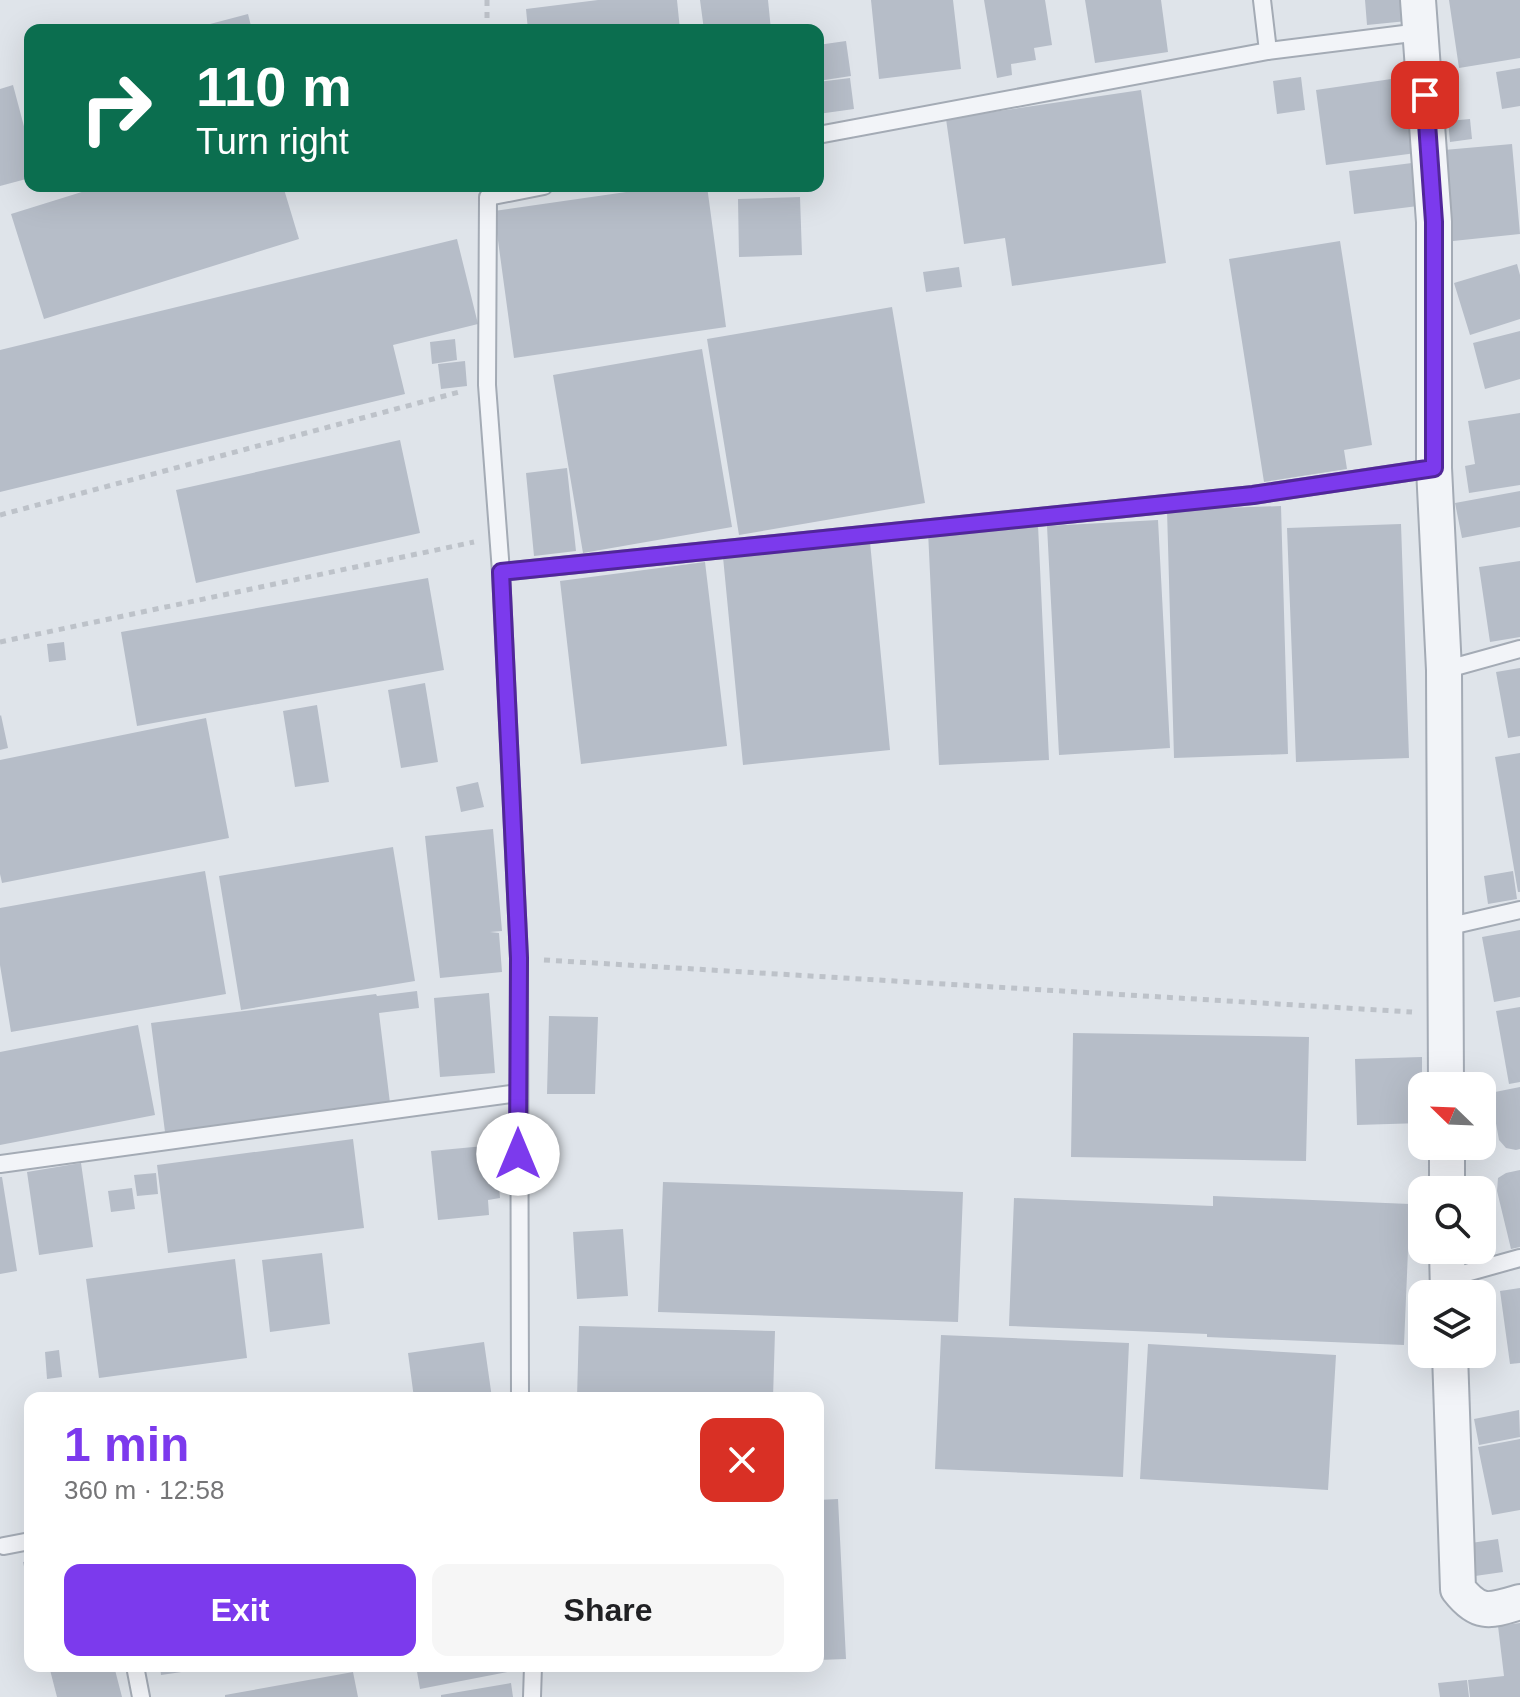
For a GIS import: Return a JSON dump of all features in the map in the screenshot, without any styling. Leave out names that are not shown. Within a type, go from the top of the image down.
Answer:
[{"type":"street","points":[[1419,16],[1434,222],[1434,468],[1444,670],[1446,1072]]},
{"type":"street","points":[[1450,1368],[1458,1589],[1469,1603],[1492,1610],[1520,1602]]},
{"type":"lane","points":[[1262,0],[1268,51]]},
{"type":"lane","points":[[824,134],[1268,51],[1419,16]]},
{"type":"lane","points":[[513,192],[488,197],[487,385],[501,572],[519,958],[520,1392]]},
{"type":"lane","points":[[501,572],[1253,495],[1434,468]]},
{"type":"lane","points":[[1444,670],[1520,649]]},
{"type":"lane","points":[[1446,927],[1520,910]]},
{"type":"lane","points":[[0,1164],[518,1093]]},
{"type":"lane","points":[[1448,1274],[1520,1258]]},
{"type":"lane","points":[[4,1546],[24,1542]]},
{"type":"lane","points":[[136,1672],[141,1697]]},
{"type":"lane","points":[[532,1697],[533,1672]]},
{"type":"path","points":[[487,0],[487,24]]},
{"type":"path","points":[[0,515],[487,385]]},
{"type":"path","points":[[0,642],[499,537]]},
{"type":"path","points":[[519,958],[1446,1014]]},
{"type":"building","points":[[598,0],[677,0],[679,24],[527,24],[526,9]]},
{"type":"building","points":[[700,0],[768,0],[770,24],[703,24]]},
{"type":"building","points":[[871,0],[953,0],[961,69],[879,79]]},
{"type":"building","points":[[984,0],[1045,0],[1052,45],[1034,48],[1036,60],[1011,64],[1012,75],[997,78]]},
{"type":"building","points":[[1085,0],[1161,0],[1168,52],[1095,63]]},
{"type":"building","points":[[1365,0],[1415,0],[1417,20],[1367,25]]},
{"type":"building","points":[[1449,0],[1520,0],[1520,58],[1459,68]]},
{"type":"building","points":[[248,14],[250,24],[210,24]]},
{"type":"building","points":[[846,41],[851,76],[824,80],[824,44]]},
{"type":"building","points":[[1520,68],[1520,106],[1502,109],[1496,72]]},
{"type":"building","points":[[1301,77],[1305,110],[1277,114],[1273,81]]},
{"type":"building","points":[[1405,77],[1416,153],[1326,165],[1316,90]]},
{"type":"building","points":[[850,78],[854,109],[824,113],[824,81]]},
{"type":"building","points":[[13,85],[24,126],[24,180],[0,186],[0,89]]},
{"type":"building","points":[[1141,90],[1166,263],[1012,286],[1005,238],[964,244],[946,119]]},
{"type":"building","points":[[1470,119],[1472,139],[1450,142],[1448,121]]},
{"type":"building","points":[[1512,144],[1520,234],[1453,241],[1444,150]]},
{"type":"building","points":[[1412,163],[1418,206],[1354,214],[1349,171]]},
{"type":"building","points":[[82,192],[285,192],[299,239],[44,319],[11,214]]},
{"type":"building","points":[[626,192],[708,192],[726,327],[514,358],[494,211]]},
{"type":"building","points":[[800,197],[802,255],[739,257],[738,199]]},
{"type":"building","points":[[457,239],[478,324],[393,345],[405,394],[0,492],[0,350]]},
{"type":"building","points":[[1340,241],[1372,445],[1344,450],[1347,469],[1264,482],[1229,259]]},
{"type":"building","points":[[1517,264],[1520,319],[1470,335],[1454,283]]},
{"type":"building","points":[[959,267],[962,287],[926,292],[923,272]]},
{"type":"building","points":[[892,307],[925,503],[739,535],[707,339]]},
{"type":"building","points":[[1520,331],[1520,379],[1485,389],[1473,343]]},
{"type":"building","points":[[455,339],[457,360],[432,364],[430,342]]},
{"type":"building","points":[[702,349],[732,527],[583,553],[553,375]]},
{"type":"building","points":[[465,361],[467,386],[441,389],[438,364]]},
{"type":"building","points":[[1520,413],[1520,485],[1469,493],[1465,466],[1475,464],[1468,421]]},
{"type":"building","points":[[400,440],[420,533],[196,583],[176,490]]},
{"type":"building","points":[[567,468],[576,551],[534,556],[526,473]]},
{"type":"building","points":[[1520,491],[1520,527],[1462,538],[1455,503]]},
{"type":"building","points":[[1281,506],[1288,754],[1174,758],[1167,510]]},
{"type":"building","points":[[1158,520],[1170,748],[1059,755],[1047,526]]},
{"type":"building","points":[[1401,524],[1409,758],[1296,762],[1287,528]]},
{"type":"building","points":[[1038,525],[1049,760],[939,765],[928,531]]},
{"type":"building","points":[[870,542],[890,750],[743,765],[723,557]]},
{"type":"building","points":[[1520,561],[1520,637],[1490,642],[1479,567]]},
{"type":"building","points":[[705,562],[727,746],[581,764],[560,581]]},
{"type":"building","points":[[428,578],[444,670],[137,726],[121,632]]},
{"type":"building","points":[[64,642],[66,660],[49,662],[47,644]]},
{"type":"building","points":[[1520,668],[1520,736],[1508,738],[1496,672]]},
{"type":"building","points":[[425,683],[438,762],[401,768],[388,690]]},
{"type":"building","points":[[317,705],[329,782],[295,787],[283,711]]},
{"type":"building","points":[[0,716],[8,748],[0,750]]},
{"type":"building","points":[[206,718],[229,838],[2,883],[0,760]]},
{"type":"building","points":[[1520,753],[1520,892],[1518,892],[1495,757]]},
{"type":"building","points":[[478,782],[484,807],[461,812],[456,787]]},
{"type":"building","points":[[493,829],[502,931],[490,932],[499,933],[502,972],[440,978],[425,836]]},
{"type":"building","points":[[393,847],[415,981],[241,1010],[219,876]]},
{"type":"building","points":[[205,871],[226,994],[11,1032],[0,965],[0,908]]},
{"type":"building","points":[[1513,871],[1517,899],[1488,904],[1484,876]]},
{"type":"building","points":[[1520,930],[1520,997],[1494,1002],[1482,937]]},
{"type":"building","points":[[417,991],[419,1008],[379,1013],[390,1103],[165,1132],[151,1023]]},
{"type":"building","points":[[489,993],[495,1073],[440,1077],[434,998]]},
{"type":"building","points":[[1520,1007],[1520,1082],[1509,1084],[1496,1011]]},
{"type":"building","points":[[549,1016],[598,1017],[595,1094],[547,1094]]},
{"type":"building","points":[[138,1025],[155,1115],[0,1145],[0,1052]]},
{"type":"building","points":[[1073,1033],[1309,1037],[1306,1161],[1071,1157]]},
{"type":"building","points":[[1422,1057],[1422,1072],[1408,1072],[1408,1123],[1357,1125],[1355,1059]]},
{"type":"building","points":[[1520,1087],[1520,1149],[1506,1148],[1499,1140],[1496,1092]]},
{"type":"building","points":[[353,1139],[364,1228],[168,1253],[157,1165]]},
{"type":"building","points":[[495,1145],[500,1198],[488,1200],[489,1215],[438,1220],[431,1151]]},
{"type":"building","points":[[81,1163],[93,1247],[39,1255],[27,1172]]},
{"type":"building","points":[[1520,1170],[1520,1247],[1511,1249],[1497,1191],[1498,1178]]},
{"type":"building","points":[[156,1173],[158,1194],[137,1196],[134,1175]]},
{"type":"building","points":[[0,1177],[17,1271],[0,1274]]},
{"type":"building","points":[[663,1182],[963,1192],[958,1322],[658,1312]]},
{"type":"building","points":[[132,1188],[135,1209],[111,1212],[108,1191]]},
{"type":"building","points":[[1213,1196],[1408,1204],[1404,1345],[1009,1326],[1014,1198],[1213,1206]]},
{"type":"building","points":[[623,1229],[628,1296],[577,1299],[573,1232]]},
{"type":"building","points":[[322,1253],[330,1324],[270,1332],[262,1260]]},
{"type":"building","points":[[235,1259],[247,1358],[99,1378],[86,1279]]},
{"type":"building","points":[[1520,1288],[1520,1363],[1510,1364],[1500,1291]]},
{"type":"building","points":[[579,1326],[775,1331],[773,1392],[577,1392]]},
{"type":"building","points":[[941,1335],[1129,1343],[1123,1477],[935,1469]]},
{"type":"building","points":[[484,1342],[491,1392],[413,1392],[408,1353]]},
{"type":"building","points":[[1148,1344],[1336,1355],[1328,1490],[1140,1479]]},
{"type":"building","points":[[59,1350],[62,1377],[47,1379],[45,1352]]},
{"type":"building","points":[[1519,1410],[1520,1437],[1479,1445],[1474,1419]]},
{"type":"building","points":[[1520,1439],[1520,1510],[1492,1515],[1478,1447]]},
{"type":"building","points":[[838,1499],[846,1659],[824,1660],[824,1500]]},
{"type":"building","points":[[1498,1539],[1503,1572],[1475,1576],[1471,1543]]},
{"type":"building","points":[[1520,1623],[1520,1697],[1470,1697],[1468,1680],[1504,1676],[1498,1626]]},
{"type":"building","points":[[51,1672],[116,1672],[122,1697],[57,1697]]},
{"type":"building","points":[[353,1672],[358,1697],[225,1697],[225,1695]]},
{"type":"building","points":[[417,1672],[508,1672],[420,1689]]},
{"type":"building","points":[[1467,1680],[1469,1697],[1440,1697],[1438,1683]]},
{"type":"building","points":[[511,1683],[513,1697],[441,1697],[441,1695]]},
{"type":"route","points":[[518,1154],[519,958],[501,572],[1253,495],[1434,468],[1434,222],[1425,95]]}]
